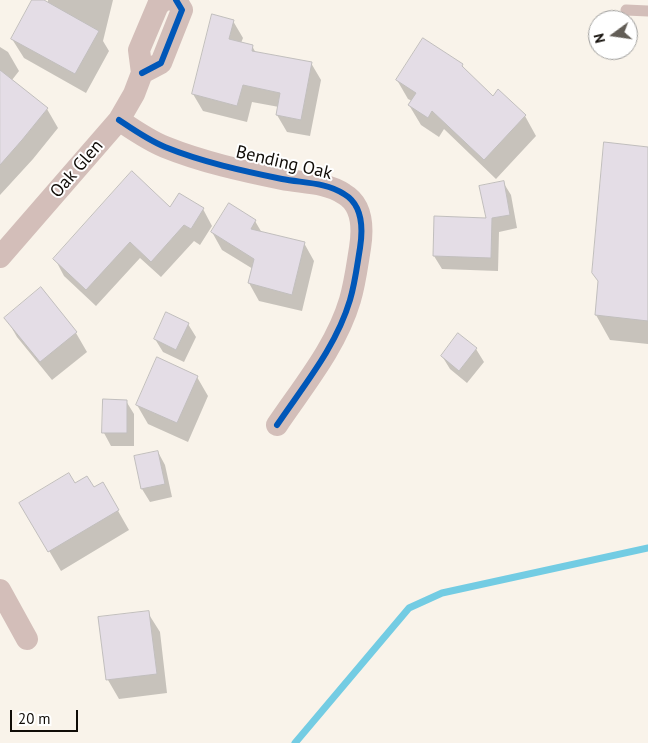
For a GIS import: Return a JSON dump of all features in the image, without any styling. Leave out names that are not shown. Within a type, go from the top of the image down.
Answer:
[{"type":"street","name":"Oak Glen","points":[[0,258],[119,120],[134,94],[142,74],[139,50],[158,5],[164,0]]},
{"type":"street","points":[[142,74],[161,63],[182,10],[176,0]]},
{"type":"street","name":"Bending Oak","points":[[119,120],[149,139],[183,154],[283,179],[331,187],[354,201],[360,215],[361,240],[356,275],[349,302],[327,352],[277,424]]},
{"type":"street","points":[[0,590],[27,639]]},
{"type":"building","points":[[32,0],[44,0],[99,31],[75,74],[11,39]]},
{"type":"building","points":[[212,14],[234,20],[229,39],[253,45],[252,51],[312,62],[301,120],[276,115],[280,93],[243,85],[237,106],[192,94]]},
{"type":"building","points":[[423,38],[463,64],[462,66],[493,96],[498,89],[526,115],[484,160],[432,111],[428,118],[408,105],[416,93],[396,80]]},
{"type":"building","points":[[0,70],[48,108],[0,165]]},
{"type":"building","points":[[604,142],[648,147],[648,321],[595,315],[598,281],[592,273]]},
{"type":"building","points":[[132,171],[170,207],[179,193],[204,208],[191,229],[184,225],[151,262],[130,242],[86,290],[53,259]]},
{"type":"building","points":[[504,181],[510,215],[492,218],[491,258],[433,256],[434,216],[486,218],[479,186]]},
{"type":"building","points":[[229,203],[256,220],[251,229],[305,242],[292,295],[248,283],[254,259],[211,232]]},
{"type":"building","points":[[41,287],[77,332],[40,362],[4,318]]},
{"type":"building","points":[[166,312],[189,323],[176,350],[154,339]]},
{"type":"building","points":[[458,333],[477,348],[459,371],[441,356]]},
{"type":"building","points":[[157,357],[198,376],[177,423],[136,405]]},
{"type":"building","points":[[103,399],[127,400],[127,433],[102,433]]},
{"type":"building","points":[[158,451],[165,484],[141,489],[134,456]]},
{"type":"building","points":[[69,473],[75,483],[87,476],[94,487],[103,482],[119,510],[48,552],[19,503]]},
{"type":"building","points":[[149,611],[157,674],[106,680],[98,617]]},
{"type":"waterway","points":[[295,743],[409,608],[442,593],[648,548]]},
{"type":"cycle path","points":[[142,73],[161,63],[182,10],[176,0]]},
{"type":"cycle path","points":[[119,120],[141,135],[179,152],[208,162],[238,169],[330,187],[344,194],[355,204],[360,218],[361,241],[350,300],[328,350],[277,425]]}]
